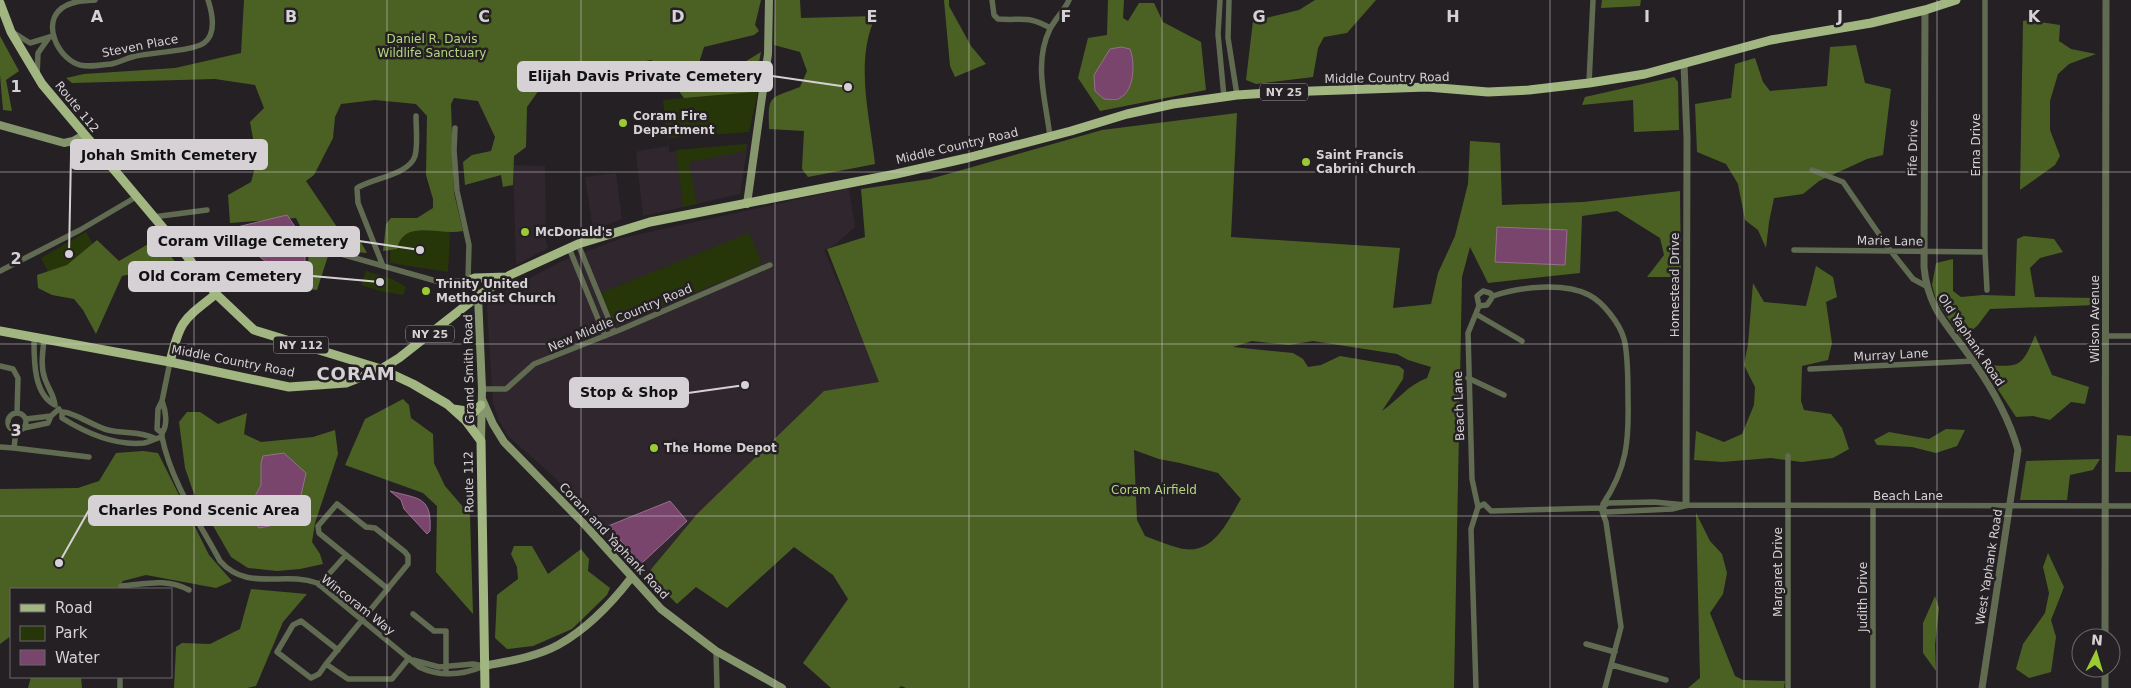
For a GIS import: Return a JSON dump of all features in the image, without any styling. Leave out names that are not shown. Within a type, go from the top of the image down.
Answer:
[{"type":"main road","points":[[747,204],[768,54],[768,0]]},
{"type":"main road","name":"Middle Country Road","points":[[0,331],[170,362],[289,387],[346,382],[381,369],[399,358],[478,296],[508,277],[578,244],[650,222],[896,174],[1050,137],[1127,114],[1172,104],[1237,95],[1427,88],[1488,92],[1530,90],[1589,83],[1638,76],[1771,40],[1871,23],[1925,10],[1952,1]]},
{"type":"main road","name":"Route 112","points":[[0,2],[11,32],[37,76],[216,294],[254,330],[381,369],[413,384],[453,409],[466,421],[481,441],[485,688]]},
{"type":"main road","points":[[0,125],[64,142],[73,141],[84,135]]},
{"type":"main road","points":[[468,281],[475,278],[508,277]]},
{"type":"main road","points":[[170,362],[182,323],[189,315],[216,294]]},
{"type":"main road","name":"Grand Smith Road","points":[[478,296],[482,389],[481,441]]},
{"type":"main road","points":[[453,409],[474,412],[482,402]]},
{"type":"main road","name":"Coram and Yaphank Road","points":[[482,402],[504,442],[569,508],[661,609],[716,651],[778,687]]},
{"type":"main road","points":[[484,666],[523,658],[557,645],[588,624],[631,578]]},
{"type":"street","points":[[37,76],[38,52],[50,38],[52,22],[60,9],[77,2],[95,0]]},
{"type":"street","name":"Steven Place","points":[[50,38],[71,61],[84,66],[113,64],[141,55],[194,47],[204,42],[210,33],[212,24],[208,0]]},
{"type":"street","points":[[992,0],[994,15],[998,19],[1024,18],[1040,22],[1050,28]]},
{"type":"street","points":[[1050,137],[1041,76],[1041,62],[1043,48],[1050,28],[1069,0]]},
{"type":"street","points":[[1220,0],[1218,34],[1224,96]]},
{"type":"street","points":[[1229,0],[1228,38],[1237,95]]},
{"type":"street","points":[[1589,83],[1593,0]]},
{"type":"street","name":"Erna Drive","points":[[1985,0],[1985,252],[1987,290]]},
{"type":"street","name":"Wilson Avenue","points":[[2105,628],[2106,0]]},
{"type":"street","name":"Fife Drive","points":[[1925,10],[1924,251],[1926,286]]},
{"type":"street","points":[[11,32],[30,43],[50,38]]},
{"type":"street","name":"Homestead Drive","points":[[1684,64],[1687,138],[1686,505]]},
{"type":"street","points":[[383,266],[358,203],[357,188],[366,182],[404,170],[415,157],[416,116]]},
{"type":"street","points":[[455,128],[454,150],[457,191],[469,245],[468,281]]},
{"type":"street","name":"Old Yaphank Road","points":[[1812,170],[1844,182],[1890,250],[1913,279],[1926,286],[1942,321],[1988,383],[2012,429],[2018,450]]},
{"type":"street","points":[[0,271],[80,230],[136,197]]},
{"type":"street","points":[[153,217],[207,210]]},
{"type":"street","points":[[578,244],[614,332]]},
{"type":"street","points":[[569,248],[605,336]]},
{"type":"street","name":"Marie Lane","points":[[1794,250],[1985,252]]},
{"type":"street","points":[[334,252],[436,281],[468,281],[474,285],[478,296]]},
{"type":"street","name":"New Middle Country Road","points":[[482,389],[506,389],[534,364],[605,336],[770,265]]},
{"type":"street","name":"Beach Lane","points":[[1479,306],[1487,305],[1493,296],[1512,289],[1561,288],[1590,295],[1612,315],[1624,339],[1629,432],[1626,456],[1619,477],[1615,487],[1601,508]]},
{"type":"street","name":"Beach Lane","points":[[1476,688],[1471,529],[1478,507],[1472,479],[1468,333],[1479,306],[1477,296],[1480,292],[1487,291],[1493,296]]},
{"type":"street","points":[[1476,314],[1522,341]]},
{"type":"street","points":[[2106,336],[2131,336]]},
{"type":"street","points":[[34,337],[37,377],[47,401],[58,409],[88,424],[108,430],[145,434],[154,438]]},
{"type":"street","points":[[44,339],[42,359],[44,378],[62,418],[79,429],[120,442],[145,443],[162,435]]},
{"type":"street","name":"Wincoram Way","points":[[170,362],[162,401],[158,408],[157,427],[162,435],[167,458],[181,489],[220,561],[226,568],[238,576],[248,579],[302,580],[319,585],[429,672],[446,674],[473,671],[484,666]]},
{"type":"street","name":"Murray Lane","points":[[1810,369],[1974,362]]},
{"type":"street","points":[[0,366],[13,369],[18,378],[17,414]]},
{"type":"street","points":[[1468,378],[1504,395]]},
{"type":"street","points":[[17,414],[8,418],[10,428],[16,431],[48,423],[51,416],[58,409]]},
{"type":"street","points":[[17,414],[26,419],[51,416]]},
{"type":"street","points":[[24,428],[26,419]]},
{"type":"street","points":[[14,448],[16,431]]},
{"type":"street","points":[[0,447],[89,457]]},
{"type":"street","name":"West Yaphank Road","points":[[1982,688],[2018,450]]},
{"type":"street","name":"Margaret Drive","points":[[1788,456],[1788,688]]},
{"type":"street","name":"Beach Lane","points":[[1478,507],[1484,504],[1491,511],[1601,508],[1608,503],[2010,507],[2131,506]]},
{"type":"street","points":[[338,650],[301,621],[293,625],[277,652],[310,678],[319,674],[326,664],[338,650],[362,620],[388,589],[408,564],[408,556],[375,528],[366,527],[337,504],[318,526],[319,533],[388,589]]},
{"type":"street","name":"Judith Drive","points":[[1873,506],[1873,688]]},
{"type":"street","points":[[1601,508],[1606,522],[1622,627],[1606,688]]},
{"type":"street","points":[[319,585],[346,555]]},
{"type":"street","points":[[121,588],[166,582],[177,583],[189,590]]},
{"type":"street","points":[[412,614],[434,631],[446,632],[446,674]]},
{"type":"street","points":[[1586,644],[1615,652]]},
{"type":"street","points":[[716,651],[717,688]]},
{"type":"street","points":[[326,664],[348,680],[392,678],[411,659]]},
{"type":"street","name":"Wincoram Way","points":[[411,659],[439,667],[473,664],[484,666]]},
{"type":"street","points":[[1612,666],[1666,680]]},
{"type":"shaded area","points":[[748,144],[740,194],[643,216],[636,154],[638,151],[669,146],[669,152]]},
{"type":"shaded area","points":[[513,165],[545,166],[546,241],[548,248],[516,265]]},
{"type":"shaded area","points":[[616,173],[622,219],[593,230],[585,177]]},
{"type":"shaded area","points":[[849,188],[855,227],[836,244],[824,250],[882,384],[697,514],[642,579],[554,477],[507,435],[499,421],[493,403],[488,303],[494,297],[564,260],[622,238]]},
{"type":"green space","name":"Daniel R. Davis Wildlife Sanctuary","points":[[244,0],[761,0],[755,25],[759,31],[754,35],[704,47],[699,63],[709,69],[738,66],[761,52],[753,92],[684,98],[660,66],[651,60],[582,74],[539,90],[527,107],[526,147],[514,156],[513,185],[503,187],[501,175],[465,185],[463,162],[472,155],[491,151],[495,137],[478,101],[454,98],[451,104],[454,193],[463,231],[415,231],[407,234],[401,240],[397,249],[383,251],[386,224],[391,218],[417,218],[433,208],[433,199],[426,175],[427,116],[416,104],[375,100],[341,104],[335,117],[333,138],[314,175],[306,181],[341,233],[359,239],[367,253],[329,253],[317,290],[307,289],[309,244],[296,218],[230,223],[228,195],[251,182],[257,160],[250,122],[264,108],[255,85],[215,79],[72,83],[66,78],[84,74],[175,68],[241,53]]},
{"type":"green space","points":[[775,0],[800,0],[801,18],[876,16],[869,33],[865,70],[867,108],[875,164],[808,177],[802,169],[804,131],[769,129],[769,109],[772,99],[800,87],[807,71],[800,52],[774,45]]},
{"type":"green space","points":[[944,0],[949,0],[949,6],[971,46],[986,64],[955,77],[950,66]]},
{"type":"green space","points":[[1108,0],[1124,0],[1123,18],[1128,21],[1139,3],[1154,3],[1163,22],[1201,42],[1206,90],[1100,111],[1078,78],[1088,38],[1107,35]]},
{"type":"green space","points":[[1315,0],[1376,0],[1347,33],[1324,37],[1318,48],[1313,77],[1256,84],[1246,80],[1253,21],[1299,10]]},
{"type":"green space","points":[[1602,0],[1641,0],[1640,6],[1601,8]]},
{"type":"green space","points":[[2028,20],[2060,25],[2059,41],[2071,49],[2096,54],[2069,64],[2058,74],[2050,101],[2050,130],[2060,156],[2055,165],[2020,190],[2023,21]]},
{"type":"green space","points":[[0,36],[19,71],[6,80],[12,111],[3,110],[0,75]]},
{"type":"green space","points":[[1856,45],[1865,83],[1891,89],[1883,155],[1867,159],[1819,181],[1803,194],[1774,198],[1766,248],[1758,230],[1745,220],[1738,184],[1726,164],[1697,152],[1695,104],[1731,98],[1735,64],[1755,58],[1763,82],[1770,91],[1827,86],[1830,47]]},
{"type":"green space","points":[[1674,77],[1678,82],[1679,130],[1634,132],[1633,100],[1582,105],[1585,97]]},
{"type":"green space","points":[[758,91],[749,132],[667,138],[663,100]]},
{"type":"green space","name":"Coram Airfield","points":[[1237,113],[1231,237],[1400,248],[1393,308],[1431,304],[1438,273],[1455,236],[1468,184],[1470,141],[1500,143],[1502,205],[1583,202],[1680,191],[1681,277],[1647,277],[1664,255],[1660,238],[1617,211],[1582,216],[1580,273],[1488,283],[1470,247],[1462,277],[1454,688],[906,688],[901,686],[899,688],[831,688],[803,663],[848,599],[833,575],[794,547],[727,608],[696,587],[677,604],[647,574],[697,514],[824,391],[879,382],[827,249],[865,237],[861,189],[930,179],[1102,130]],"holes":[[[1252,341],[1289,345],[1313,341],[1397,354],[1408,360],[1431,367],[1427,378],[1409,388],[1382,411],[1403,379],[1404,370],[1399,366],[1340,356],[1321,365],[1308,367],[1303,359],[1293,353],[1233,347]],[[1134,450],[1159,459],[1218,473],[1241,499],[1218,536],[1210,543],[1191,549],[1175,547],[1145,536],[1137,520]]]},
{"type":"green space","points":[[746,144],[746,151],[689,162],[697,204],[683,207],[676,150]]},
{"type":"green space","points":[[391,227],[448,228],[450,236],[448,272],[390,263]]},
{"type":"green space","points":[[86,232],[96,250],[50,276],[41,258]]},
{"type":"green space","points":[[749,233],[761,260],[757,267],[614,325],[601,293]]},
{"type":"green space","points":[[2024,236],[2054,239],[2063,252],[2040,258],[2030,268],[2035,297],[2098,298],[2096,305],[1990,309],[1978,325],[1962,339],[1936,300],[1932,285],[1936,263],[1953,259],[1953,291],[1961,297],[1983,295],[2015,296],[2017,239]]},
{"type":"green space","points":[[157,239],[193,284],[169,283],[140,272],[122,276],[96,334],[83,310],[74,299],[52,295],[38,288],[37,275],[67,265],[97,240],[119,261]]},
{"type":"green space","points":[[1816,266],[1833,277],[1837,297],[1826,302],[1832,343],[1828,360],[1802,366],[1801,401],[1804,410],[1831,414],[1842,428],[1849,449],[1833,458],[1802,462],[1771,458],[1722,462],[1694,460],[1696,431],[1724,442],[1742,434],[1754,405],[1755,387],[1744,365],[1748,344],[1753,283],[1764,302],[1806,306]]},
{"type":"green space","points":[[366,271],[392,279],[406,287],[403,295],[361,285]]},
{"type":"green space","points":[[2035,335],[2052,375],[2089,387],[2085,404],[2071,402],[2050,420],[2033,416],[2016,417],[1982,365],[2004,366],[2017,364],[2026,355]]},
{"type":"green space","points":[[403,399],[409,405],[411,418],[433,434],[434,463],[445,486],[470,515],[473,614],[436,572],[437,506],[423,493],[345,465],[365,419]]},
{"type":"green space","points":[[187,412],[200,412],[218,424],[247,413],[244,434],[261,442],[313,437],[335,430],[338,454],[315,523],[312,542],[320,554],[323,564],[277,571],[248,568],[231,557],[193,491],[185,468],[179,422]],"holes":[[[261,485],[259,528],[248,509]]]},
{"type":"green space","points":[[1946,429],[1965,430],[1957,446],[1936,453],[1912,447],[1877,445],[1874,440],[1889,432],[1929,439]]},
{"type":"green space","points":[[2117,435],[2131,436],[2131,472],[2115,472]]},
{"type":"green space","points":[[143,451],[158,453],[209,555],[232,581],[216,588],[146,575],[123,581],[118,588],[10,588],[10,637],[0,644],[0,489],[78,488],[99,481],[116,453]]},
{"type":"green space","points":[[2100,459],[2093,470],[2070,475],[2067,500],[2020,500],[2026,461]]},
{"type":"green space","points":[[1696,513],[1710,541],[1722,554],[1727,573],[1723,594],[1710,613],[1735,676],[1743,680],[1785,681],[1784,688],[1688,688],[1700,678]]},
{"type":"green space","points":[[514,546],[532,546],[548,574],[581,549],[589,559],[588,571],[610,588],[607,595],[572,629],[533,646],[507,649],[495,638],[497,595],[518,579],[517,567],[511,554]]},
{"type":"green space","points":[[2048,553],[2064,587],[2051,620],[2056,637],[2051,672],[2029,678],[2016,669],[2023,644],[2045,613],[2049,593],[2043,567]]},
{"type":"green space","points":[[251,589],[307,594],[283,622],[256,686],[247,688],[174,688],[176,647],[182,643],[210,644],[240,629]]},
{"type":"green space","points":[[1935,596],[1939,608],[1935,645],[1936,671],[1923,653],[1923,623]]},
{"type":"green space","points":[[31,678],[81,678],[82,688],[28,688]]},
{"type":"water","points":[[1121,47],[1130,49],[1132,55],[1133,68],[1129,89],[1118,99],[1104,99],[1095,91],[1094,75],[1110,49]]},
{"type":"water","points":[[287,215],[305,241],[305,284],[277,271],[249,248],[237,227]]},
{"type":"water","points":[[1497,227],[1567,230],[1565,265],[1495,262]]},
{"type":"water","points":[[284,453],[306,473],[300,500],[284,523],[259,528],[248,509],[261,485],[261,463],[263,456]]},
{"type":"water","points":[[390,491],[416,498],[426,505],[430,520],[430,531],[427,534],[404,509],[401,500]]},
{"type":"water","points":[[670,501],[687,521],[641,564],[608,526]]},
{"type":"place","name":"Elijah Davis Private Cemetery","points":[[848,87]]},
{"type":"place","name":"Coram Fire Department","points":[[623,123]]},
{"type":"place","name":"Saint Francis Cabrini Church","points":[[1306,162]]},
{"type":"place","name":"McDonald's","points":[[525,232]]},
{"type":"place","name":"Coram Village Cemetery","points":[[420,250]]},
{"type":"place","name":"Johah Smith Cemetery","points":[[69,254]]},
{"type":"place","name":"Old Coram Cemetery","points":[[380,282]]},
{"type":"place","name":"Trinity United Methodist Church","points":[[426,291]]},
{"type":"place","name":"Stop & Shop","points":[[745,385]]},
{"type":"place","name":"The Home Depot","points":[[654,448]]},
{"type":"place","name":"Charles Pond Scenic Area","points":[[59,563]]},
{"type":"district","name":"CORAM","points":[[356,374]]}]
